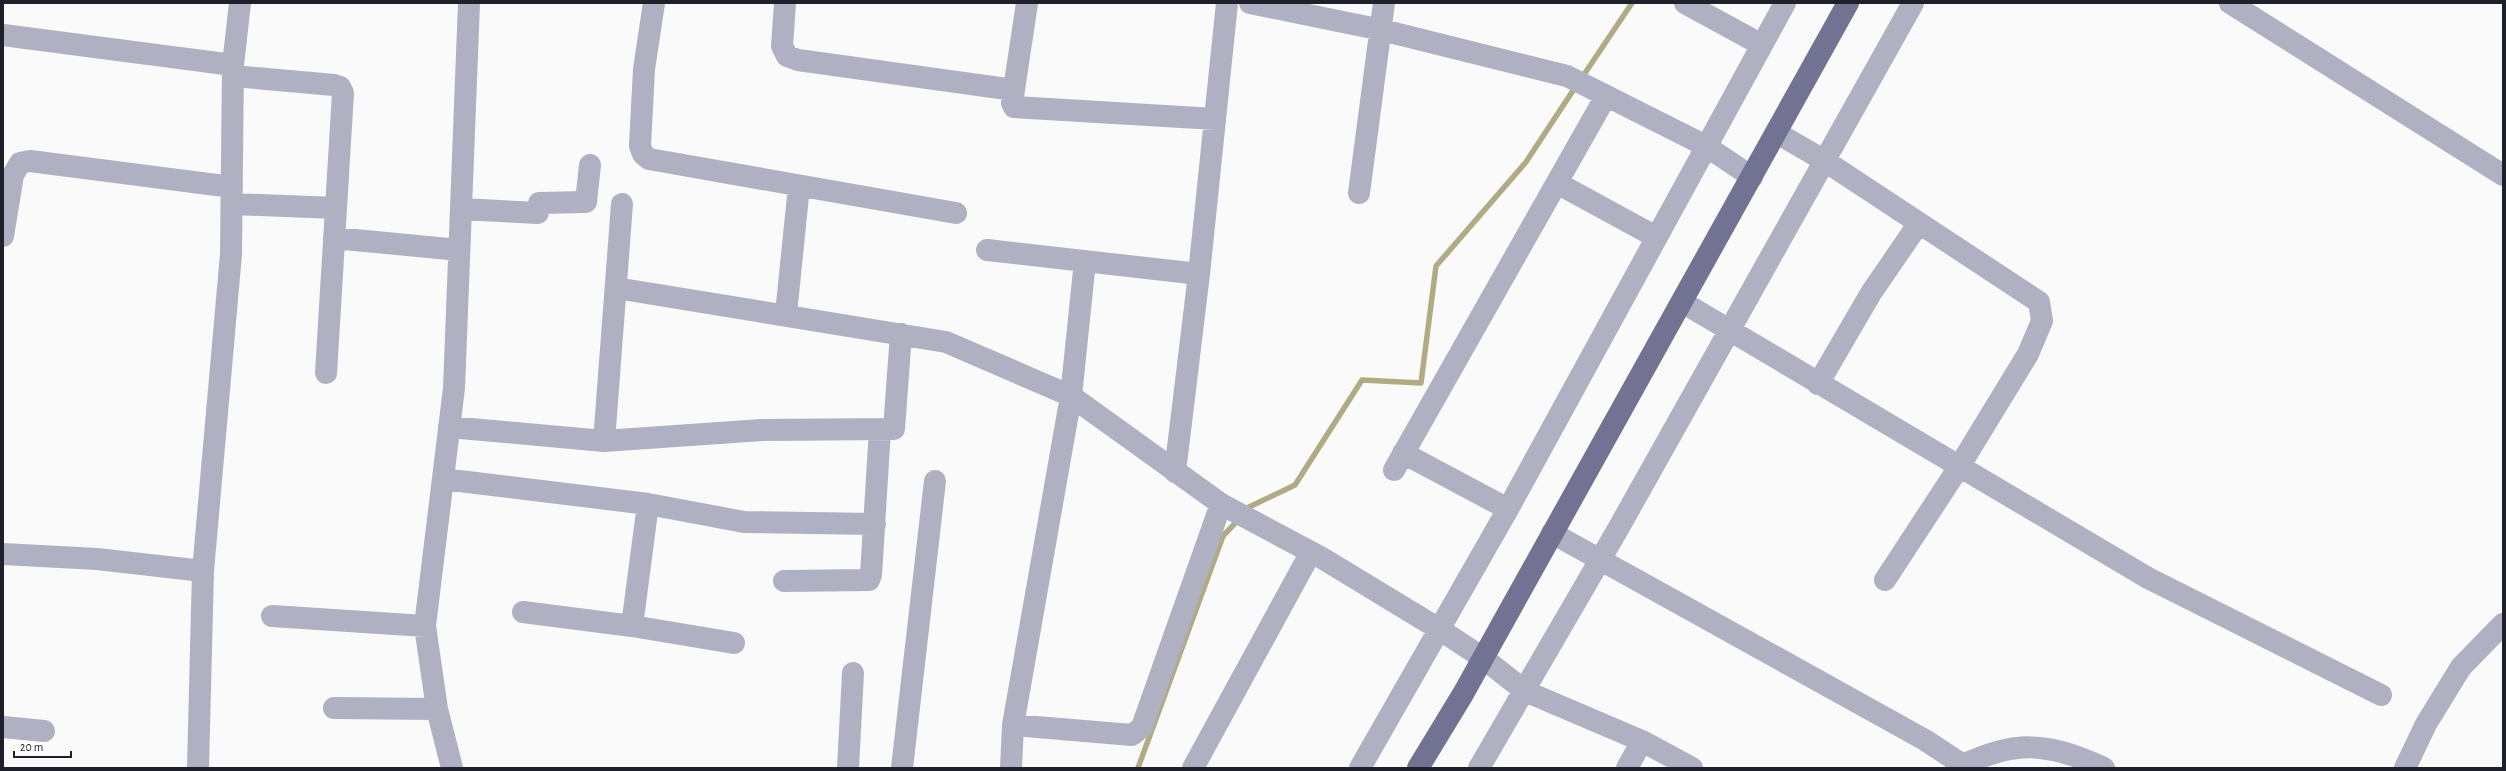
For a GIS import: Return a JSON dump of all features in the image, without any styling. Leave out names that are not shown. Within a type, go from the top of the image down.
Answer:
[{"type":"main road","points":[[1418,768],[1483,658],[1777,133],[1848,3]]},
{"type":"street","points":[[198,768],[203,571],[231,254],[233,71],[240,3]]},
{"type":"street","points":[[452,768],[437,709],[425,626],[454,388],[469,3]]},
{"type":"street","points":[[654,3],[644,69],[640,146],[643,154],[656,162],[956,213]]},
{"type":"street","points":[[785,3],[782,46],[787,56],[798,60],[1014,90]]},
{"type":"street","points":[[1026,3],[1012,103],[1018,108],[1215,119]]},
{"type":"street","points":[[1175,472],[1199,274],[1227,3]]},
{"type":"street","points":[[1250,3],[1382,30],[1576,80],[1706,146],[1752,177]]},
{"type":"street","points":[[1360,193],[1382,30],[1384,3]]},
{"type":"street","points":[[1685,3],[1762,45]]},
{"type":"street","points":[[1360,768],[1508,509],[1656,237],[1786,3]]},
{"type":"street","points":[[1478,768],[1600,560],[1913,3]]},
{"type":"street","points":[[2230,3],[2503,175]]},
{"type":"street","points":[[3,35],[340,87],[343,93],[326,373]]},
{"type":"street","points":[[1508,509],[1398,462],[1606,96]]},
{"type":"street","points":[[1777,133],[1825,161],[2039,302],[2042,321],[2028,354],[1959,467],[1885,580]]},
{"type":"street","points":[[3,236],[13,175],[12,162],[30,161],[232,195],[336,208]]},
{"type":"street","points":[[461,209],[538,213],[539,203],[586,202],[590,165]]},
{"type":"street","points":[[1557,183],[1656,237]]},
{"type":"street","points":[[786,314],[799,186]]},
{"type":"street","points":[[604,441],[622,204]]},
{"type":"street","points":[[1818,384],[1871,293],[1919,223]]},
{"type":"street","points":[[334,238],[459,250]]},
{"type":"street","points":[[987,250],[1199,274]]},
{"type":"street","points":[[1011,768],[1013,725],[1071,396],[1085,261]]},
{"type":"street","points":[[616,288],[786,314],[946,342],[1071,396],[1221,504],[1311,552],[1439,630],[1483,658],[1524,691],[1642,741],[1692,768]]},
{"type":"street","points":[[1682,302],[1818,384],[2148,578],[2382,695]]},
{"type":"street","points":[[449,427],[604,441],[762,430],[894,429],[901,334]]},
{"type":"street","points":[[784,581],[869,580],[875,524],[880,429]]},
{"type":"street","points":[[443,479],[648,504],[744,522],[875,524]]},
{"type":"street","points":[[902,768],[935,481]]},
{"type":"street","points":[[632,626],[648,504]]},
{"type":"street","points":[[1013,725],[1132,735],[1142,727],[1221,504]]},
{"type":"street","points":[[1552,533],[1924,740],[1960,766],[1994,752],[2019,748],[2049,748],[2071,753],[2104,768]]},
{"type":"street","points":[[1194,768],[1311,552]]},
{"type":"street","points":[[3,554],[97,559],[203,571]]},
{"type":"street","points":[[523,612],[632,626],[734,643]]},
{"type":"street","points":[[272,616],[425,626]]},
{"type":"street","points":[[2405,768],[2426,724],[2461,667],[2503,624]]},
{"type":"street","points":[[848,768],[853,673]]},
{"type":"street","points":[[334,708],[437,709]]},
{"type":"street","points":[[3,727],[44,731]]},
{"type":"street","points":[[1627,768],[1642,741]]},
{"type":"waterway","points":[[1581,79],[1632,3]]},
{"type":"waterway","points":[[1245,512],[1249,507],[1295,485],[1362,380],[1421,383],[1436,266],[1526,162],[1576,86]]},
{"type":"waterway","points":[[1138,768],[1223,536],[1240,518]]}]
